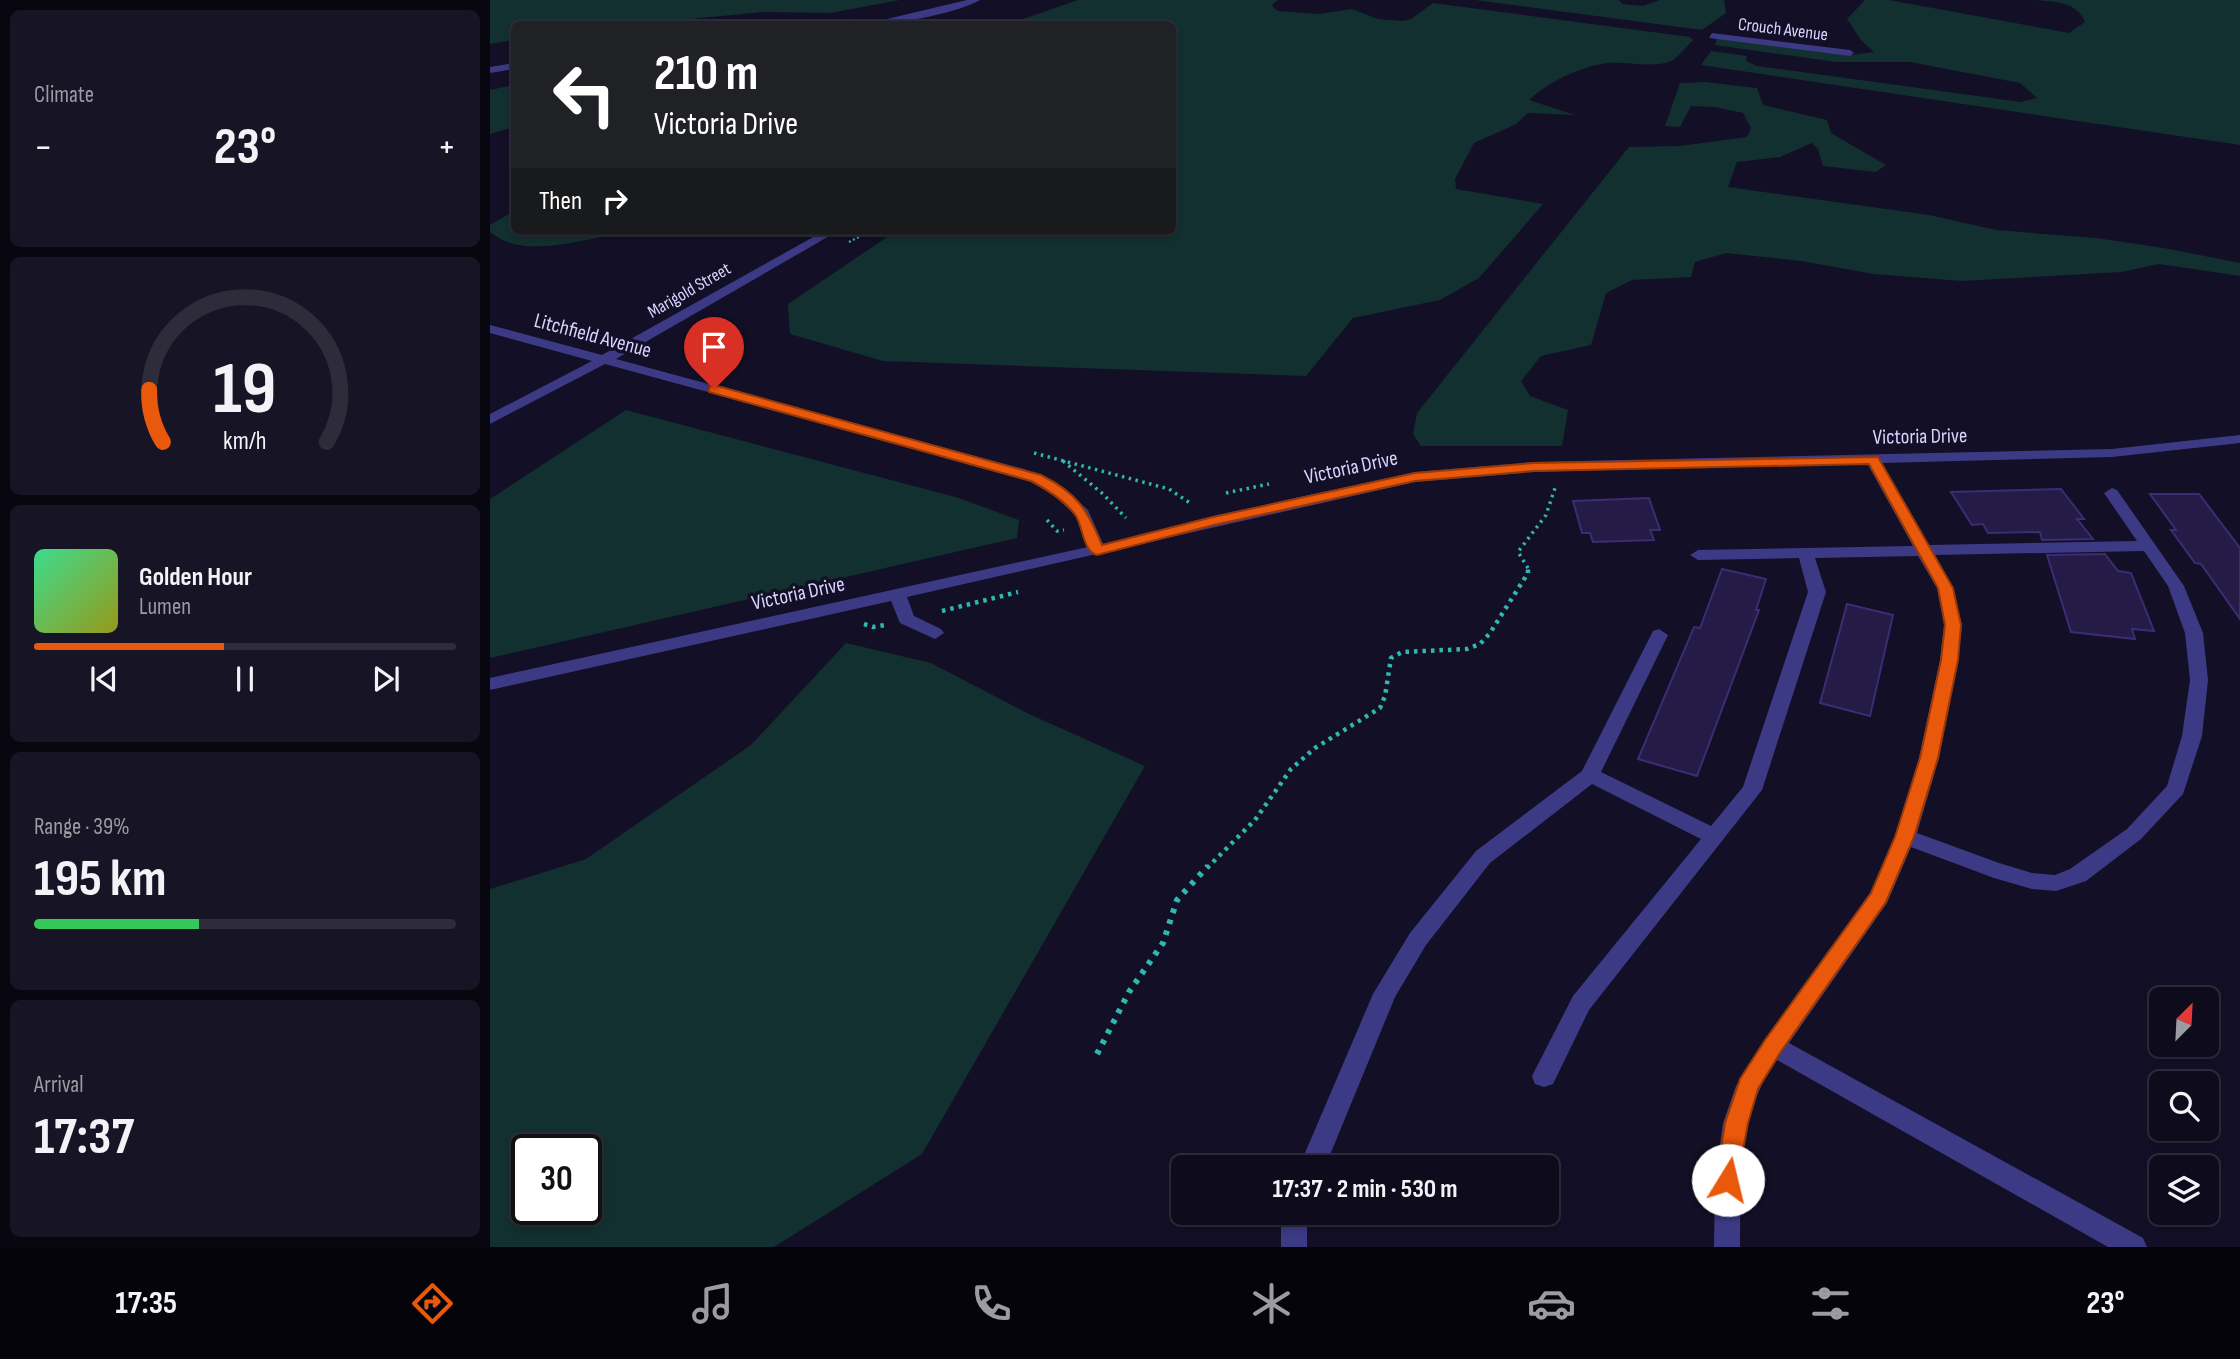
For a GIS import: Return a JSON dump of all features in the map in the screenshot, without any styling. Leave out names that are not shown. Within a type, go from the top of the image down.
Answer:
[{"type":"street","points":[[888,21],[918,16],[976,0]]},
{"type":"street","name":"Crouch Avenue","points":[[1712,36],[1850,53]]},
{"type":"street","points":[[490,70],[511,66]]},
{"type":"street","name":"Marigold Street","points":[[490,420],[603,360],[825,235]]},
{"type":"street","name":"Litchfield Avenue","points":[[490,329],[1019,472],[1052,486],[1082,513],[1097,550]]},
{"type":"street","name":"Victoria Drive","points":[[490,684],[1415,477],[1534,467],[2112,453],[2240,439]]},
{"type":"street","points":[[1727,1247],[1728,1180],[1737,1123],[1748,1086],[1773,1046],[1879,897],[1905,837],[1929,758],[1950,660],[1953,625],[1945,588],[1873,460]]},
{"type":"street","points":[[1905,837],[1994,870],[2032,881],[2056,883],[2078,875],[2134,834],[2176,789],[2192,736],[2199,680],[2194,633],[2176,586],[2112,493]]},
{"type":"street","points":[[1698,555],[1806,555],[2149,546]]},
{"type":"street","points":[[1544,1076],[1581,1003],[1752,790],[1817,592],[1806,555]]},
{"type":"street","points":[[897,594],[906,619],[935,633]]},
{"type":"street","points":[[1317,1155],[1385,994],[1418,939],[1483,857],[1590,775],[1659,635]]},
{"type":"street","points":[[1590,775],[1715,837]]},
{"type":"street","points":[[1773,1046],[2134,1247]]},
{"type":"street","points":[[1294,1225],[1294,1247]]},
{"type":"path","points":[[1126,518],[1103,494],[1062,460],[1178,492],[1190,503]]},
{"type":"path","points":[[1097,1055],[1129,992],[1163,943],[1177,900],[1255,820],[1291,769],[1315,748],[1380,708],[1387,698],[1391,658],[1402,652],[1467,649],[1480,644],[1490,633],[1528,573],[1528,567],[1518,552],[1546,515],[1557,488]]},
{"type":"path","points":[[1047,520],[1058,531],[1064,530]]},
{"type":"green space","points":[[490,0],[900,0],[830,13],[763,12],[671,21],[511,21],[511,40],[490,44]]},
{"type":"green space","points":[[1078,0],[1278,0],[1272,5],[1277,11],[1319,14],[1352,9],[1378,19],[1403,21],[1411,19],[1433,3],[1690,37],[1693,40],[1676,58],[1667,63],[1607,63],[1565,76],[1529,100],[1575,115],[1528,113],[1516,124],[1474,143],[1455,179],[1456,189],[1543,204],[1479,278],[1440,300],[1353,318],[1306,376],[883,361],[790,334],[788,304],[890,235],[1176,235],[1176,21],[1018,21]]},
{"type":"green space","points":[[1475,0],[1619,0],[1622,4],[1643,6],[1659,0],[1724,0],[1726,13],[1702,30]]},
{"type":"green space","points":[[1865,0],[1889,0],[2069,33],[2085,22],[2076,10],[2064,4],[2035,0],[2240,0],[2240,145],[1701,65],[1711,51],[1747,56],[1746,61],[1757,66],[2021,102],[2037,98],[2020,83],[1910,62],[1836,62],[1715,45],[1718,36],[1851,55],[1874,52],[1861,40],[1847,19]]},
{"type":"green space","points":[[1705,82],[1757,88],[1763,105],[1827,120],[1831,133],[1886,165],[1876,172],[1823,166],[1818,149],[1812,143],[1780,157],[1737,162],[1728,187],[1929,215],[1996,230],[2096,238],[2164,248],[2240,263],[2240,276],[2159,264],[2121,272],[1961,281],[1874,274],[1801,261],[1726,253],[1695,262],[1691,277],[1632,280],[1606,293],[1591,345],[1541,356],[1521,381],[1530,396],[1568,410],[1562,446],[1421,446],[1413,434],[1417,413],[1629,147],[1680,146],[1747,137],[1751,128],[1743,113],[1715,107],[1691,106],[1680,127],[1665,126],[1680,83]]},
{"type":"green space","points":[[511,86],[511,130],[490,134],[490,90]]},
{"type":"green space","points":[[511,213],[511,235],[607,235],[568,243],[523,246],[507,242],[490,232],[490,225]]},
{"type":"green space","points":[[626,410],[959,498],[1019,520],[1017,538],[490,658],[490,499]]},
{"type":"green space","points":[[846,643],[931,663],[1029,714],[1145,766],[922,1154],[774,1247],[490,1247],[490,889],[586,859],[751,745]]},
{"type":"building","points":[[2061,489],[2084,519],[2077,519],[2093,539],[2042,540],[2040,532],[1988,533],[1983,524],[1972,525],[1951,492]]},
{"type":"building","points":[[2150,494],[2199,494],[2240,548],[2240,619],[2201,564],[2195,563],[2171,530],[2176,530]]},
{"type":"building","points":[[1649,498],[1660,530],[1650,530],[1654,540],[1593,542],[1590,533],[1582,533],[1573,501]]},
{"type":"building","points":[[2105,554],[2118,571],[2131,573],[2154,631],[2132,629],[2135,639],[2071,632],[2047,555]]},
{"type":"building","points":[[1722,569],[1766,579],[1756,610],[1759,610],[1697,776],[1638,759],[1694,627],[1700,628]]},
{"type":"building","points":[[1847,604],[1893,615],[1870,716],[1820,703]]},
{"type":"route","points":[[714,389],[1036,478],[1052,486],[1082,513],[1097,550],[1213,521],[1415,477],[1534,467],[1873,460],[1945,588],[1953,625],[1950,660],[1929,758],[1905,837],[1879,897],[1773,1046],[1748,1086],[1737,1123],[1728,1180]]}]
